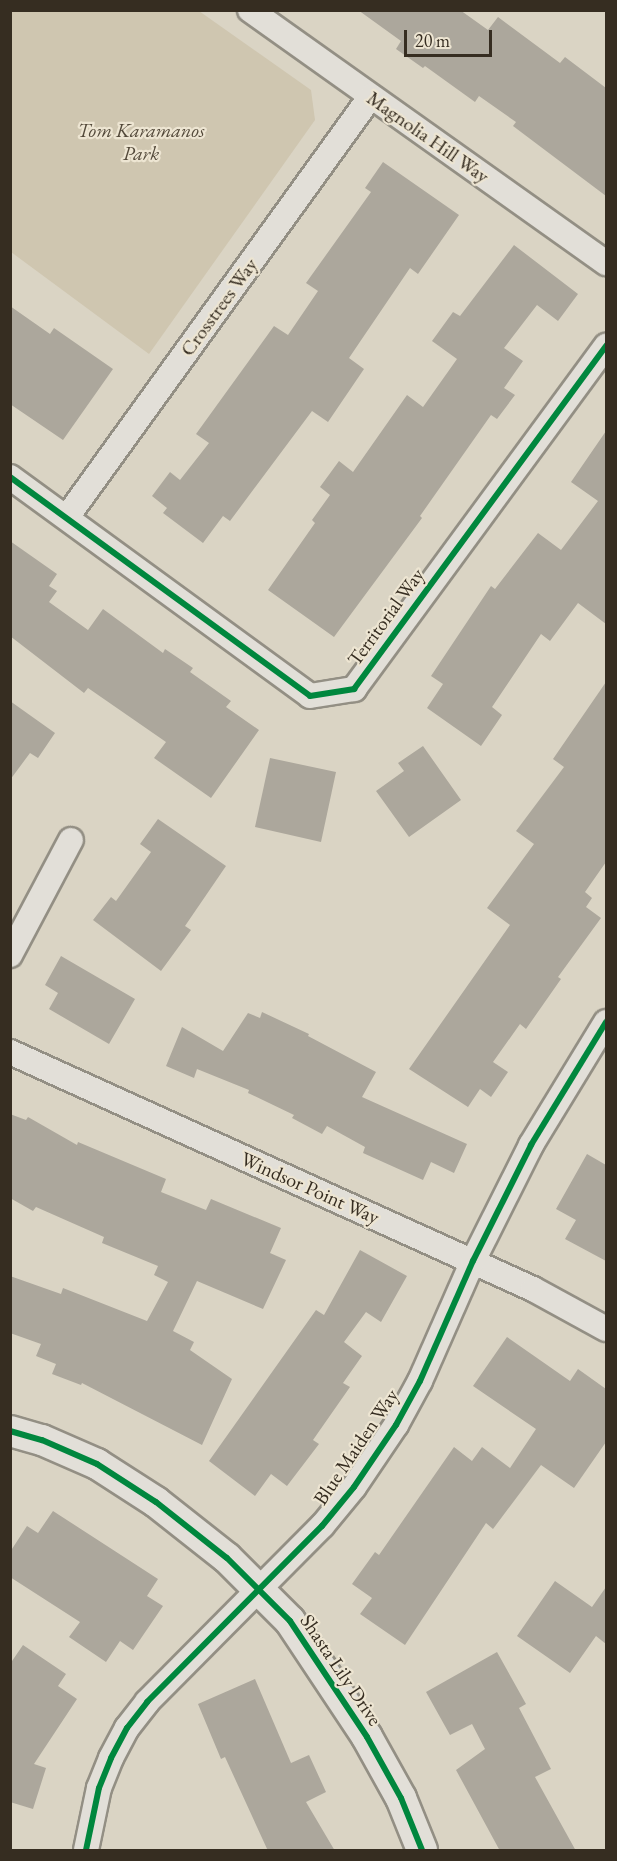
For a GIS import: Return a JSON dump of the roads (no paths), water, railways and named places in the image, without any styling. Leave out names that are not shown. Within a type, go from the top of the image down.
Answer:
[{"type":"street","name":"Magnolia Hill Way","points":[[250,10],[606,263]]},
{"type":"street","name":"Crosstrees Way","points":[[67,517],[371,96]]},
{"type":"street","name":"Territorial Way","points":[[10,477],[310,696],[354,689],[606,346]]},
{"type":"street","points":[[10,955],[71,840]]},
{"type":"street","name":"Blue Maiden Way","points":[[86,1851],[99,1788],[127,1728],[147,1702],[322,1526],[354,1487],[396,1425],[420,1381],[473,1261],[531,1145],[606,1022]]},
{"type":"street","name":"Windsor Point Way","points":[[10,1052],[534,1289],[606,1329]]},
{"type":"street","name":"Shasta Lily Drive","points":[[10,1431],[42,1440],[97,1464],[156,1502],[227,1558],[290,1622],[367,1737],[401,1798],[422,1851]]},
{"type":"park label","name":"Tom Karamanos Park","points":[[141,142]]}]
